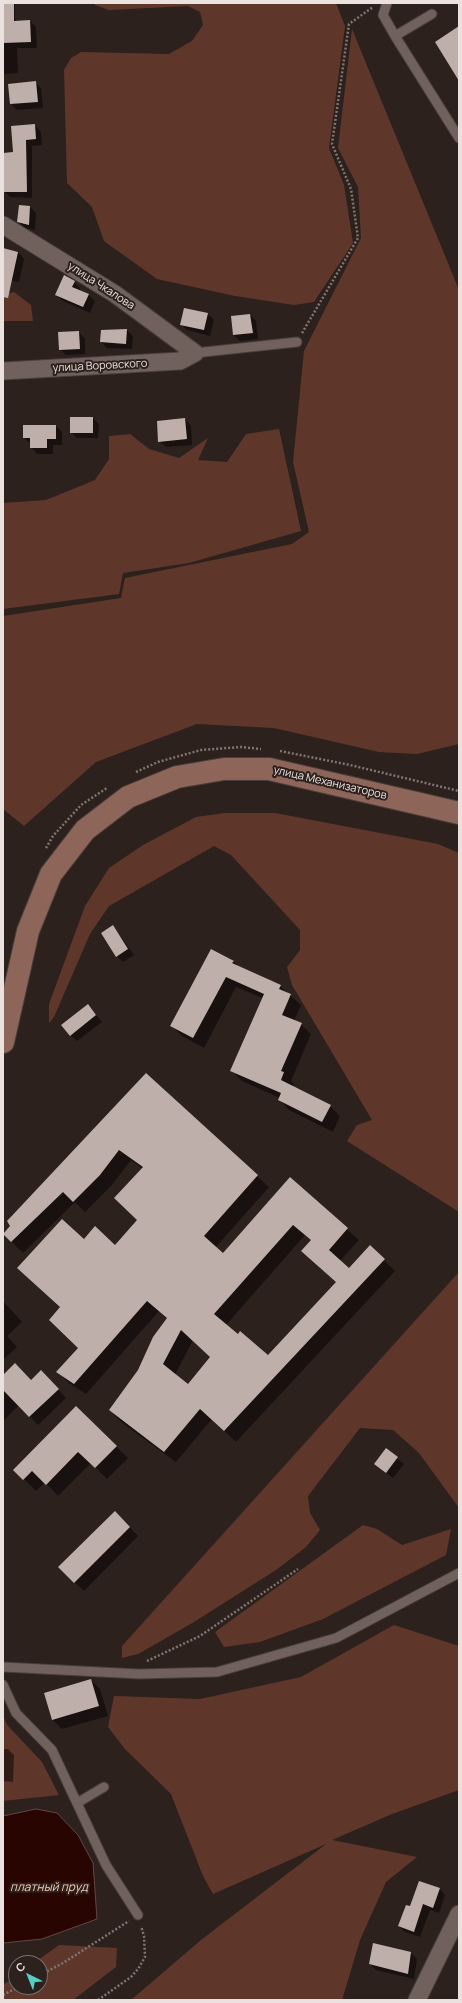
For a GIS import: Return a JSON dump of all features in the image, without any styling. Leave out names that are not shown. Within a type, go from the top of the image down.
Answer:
[{"type":"main road","name":"улица Механизаторов","points":[[3,1042],[28,931],[51,874],[85,830],[128,797],[177,777],[224,769],[269,769],[459,813]]},
{"type":"street","name":"улица Чкалова","points":[[3,225],[115,294],[195,353]]},
{"type":"street","name":"улица Воровского","points":[[3,372],[180,361],[195,353]]},
{"type":"street","points":[[417,2000],[459,1914]]},
{"type":"lane","points":[[387,3],[383,15],[459,138]]},
{"type":"lane","points":[[395,36],[432,14]]},
{"type":"lane","points":[[195,353],[297,342]]},
{"type":"lane","points":[[3,1667],[123,1672],[217,1672],[336,1638],[459,1573]]},
{"type":"lane","points":[[3,1686],[16,1713],[52,1750],[106,1865],[138,1915]]},
{"type":"lane","points":[[77,1803],[104,1787]]},
{"type":"path","points":[[297,342],[358,238],[351,189],[332,144],[349,24],[379,3]]},
{"type":"path","points":[[131,775],[158,762],[201,750],[241,747],[265,750]]},
{"type":"path","points":[[272,751],[342,764],[459,791]]},
{"type":"path","points":[[46,849],[53,836],[81,805],[112,785]]},
{"type":"path","points":[[123,1672],[200,1636],[298,1569]]},
{"type":"path","points":[[48,1971],[63,1963],[138,1915],[144,1936],[145,1958],[131,1977],[98,2000]]},
{"type":"shaded area","points":[[94,3],[336,3],[345,26],[329,148],[344,185],[353,243],[314,302],[294,305],[235,296],[157,279],[104,241],[92,207],[67,183],[64,70],[71,58],[81,52],[169,54],[192,41],[203,25],[200,12],[188,6],[109,10],[95,5]]},
{"type":"shaded area","points":[[352,29],[459,290],[459,744],[417,754],[379,752],[274,728],[197,724],[96,762],[24,826],[3,809],[3,616],[121,598],[125,578],[292,544],[309,532],[293,462],[304,351],[361,238],[358,187],[338,148]]},
{"type":"shaded area","points":[[14,292],[31,305],[33,321],[3,321],[3,295]]},
{"type":"shaded area","points":[[279,429],[301,531],[189,563],[123,573],[119,594],[3,609],[3,503],[46,500],[95,480],[109,459],[109,436],[130,434],[149,449],[179,458],[208,438],[198,460],[227,462],[246,434]]},
{"type":"shaded area","points":[[225,813],[275,813],[438,844],[459,853],[459,1212],[347,1141],[357,1125],[372,1120],[292,985],[287,967],[300,950],[300,930],[231,855],[214,846],[109,906],[90,934],[54,1017],[49,1023],[49,1004],[85,906],[109,868],[143,845],[196,817]]},
{"type":"shaded area","points":[[459,1272],[459,1508],[419,1453],[393,1430],[360,1428],[308,1496],[310,1513],[320,1530],[306,1547],[276,1570],[194,1622],[138,1654],[122,1658],[122,1646]]},
{"type":"shaded area","points":[[363,1525],[377,1529],[402,1545],[451,1529],[446,1555],[323,1619],[260,1642],[224,1647],[215,1632]]},
{"type":"shaded area","points":[[394,1625],[459,1646],[459,1790],[392,1814],[332,1840],[417,1857],[386,1882],[360,1940],[342,2000],[131,2000],[201,1940],[326,1844],[213,1894],[203,1876],[171,1794],[125,1749],[108,1727],[114,1696],[200,1699],[301,1677]]},
{"type":"shaded area","points":[[3,1716],[8,1726],[42,1762],[59,1795],[3,1801]]},
{"type":"shaded area","points":[[59,1945],[117,1948],[116,1967],[73,2000],[3,2000],[3,1985],[8,1982],[8,1995],[48,1995],[48,1955],[45,1955]]},
{"type":"water","name":"платный пруд","points":[[36,1809],[57,1813],[78,1835],[93,1863],[97,1919],[42,1939],[3,1943],[3,1816]]},
{"type":"building","points":[[3,3],[14,3],[14,21],[30,20],[31,42],[3,43]]},
{"type":"building","points":[[459,26],[459,81],[435,42]]},
{"type":"building","points":[[36,81],[38,102],[10,104],[8,84]]},
{"type":"building","points":[[35,124],[36,139],[26,140],[27,192],[3,192],[3,153],[13,152],[11,126]]},
{"type":"building","points":[[19,205],[30,206],[29,225],[17,222]]},
{"type":"building","points":[[3,248],[18,252],[8,298],[3,297]]},
{"type":"building","points":[[64,275],[75,281],[72,287],[89,294],[83,307],[55,295]]},
{"type":"building","points":[[184,308],[208,313],[204,330],[180,325]]},
{"type":"building","points":[[250,314],[253,333],[233,335],[231,316]]},
{"type":"building","points":[[127,329],[126,344],[100,342],[101,330]]},
{"type":"building","points":[[79,331],[80,349],[59,350],[58,332]]},
{"type":"building","points":[[70,417],[93,417],[93,433],[70,433]]},
{"type":"building","points":[[185,418],[187,439],[158,442],[157,421]]},
{"type":"building","points":[[23,425],[56,425],[56,439],[47,439],[47,448],[30,448],[30,438],[23,438]]},
{"type":"building","points":[[113,925],[128,949],[116,957],[101,933]]},
{"type":"building","points":[[211,949],[234,961],[232,963],[281,985],[279,989],[291,994],[282,1015],[302,1023],[281,1071],[284,1072],[281,1080],[331,1105],[322,1122],[278,1100],[281,1093],[230,1071],[264,994],[226,977],[193,1038],[170,1026]]},
{"type":"building","points":[[88,1004],[96,1015],[70,1036],[61,1025]]},
{"type":"building","points":[[146,1073],[258,1175],[204,1236],[223,1253],[290,1177],[348,1228],[329,1250],[349,1268],[370,1245],[385,1259],[224,1431],[200,1409],[164,1452],[109,1410],[138,1370],[153,1337],[167,1318],[147,1301],[74,1384],[56,1372],[78,1348],[49,1320],[60,1307],[17,1268],[62,1219],[84,1239],[95,1226],[115,1245],[137,1220],[114,1198],[143,1167],[119,1150],[100,1175],[73,1202],[63,1192],[11,1242],[3,1234],[10,1226],[7,1221]],"holes":[[[293,1225],[311,1240],[301,1251],[336,1282],[268,1355],[240,1331],[238,1334],[214,1314]],[[181,1330],[210,1357],[188,1384],[163,1364]]]},
{"type":"building","points":[[15,1363],[31,1380],[41,1370],[59,1389],[29,1417],[3,1390],[3,1375]]},
{"type":"building","points":[[76,1406],[117,1446],[95,1468],[78,1452],[46,1485],[32,1471],[23,1480],[13,1470]]},
{"type":"building","points":[[386,1448],[398,1457],[386,1473],[374,1464]]},
{"type":"building","points":[[115,1511],[130,1527],[74,1583],[58,1567]]},
{"type":"building","points":[[91,1679],[99,1706],[52,1720],[44,1693]]},
{"type":"building","points":[[419,1881],[440,1888],[433,1908],[423,1904],[414,1932],[398,1926],[406,1905],[410,1906]]},
{"type":"building","points":[[373,1943],[411,1952],[408,1974],[369,1964]]}]
